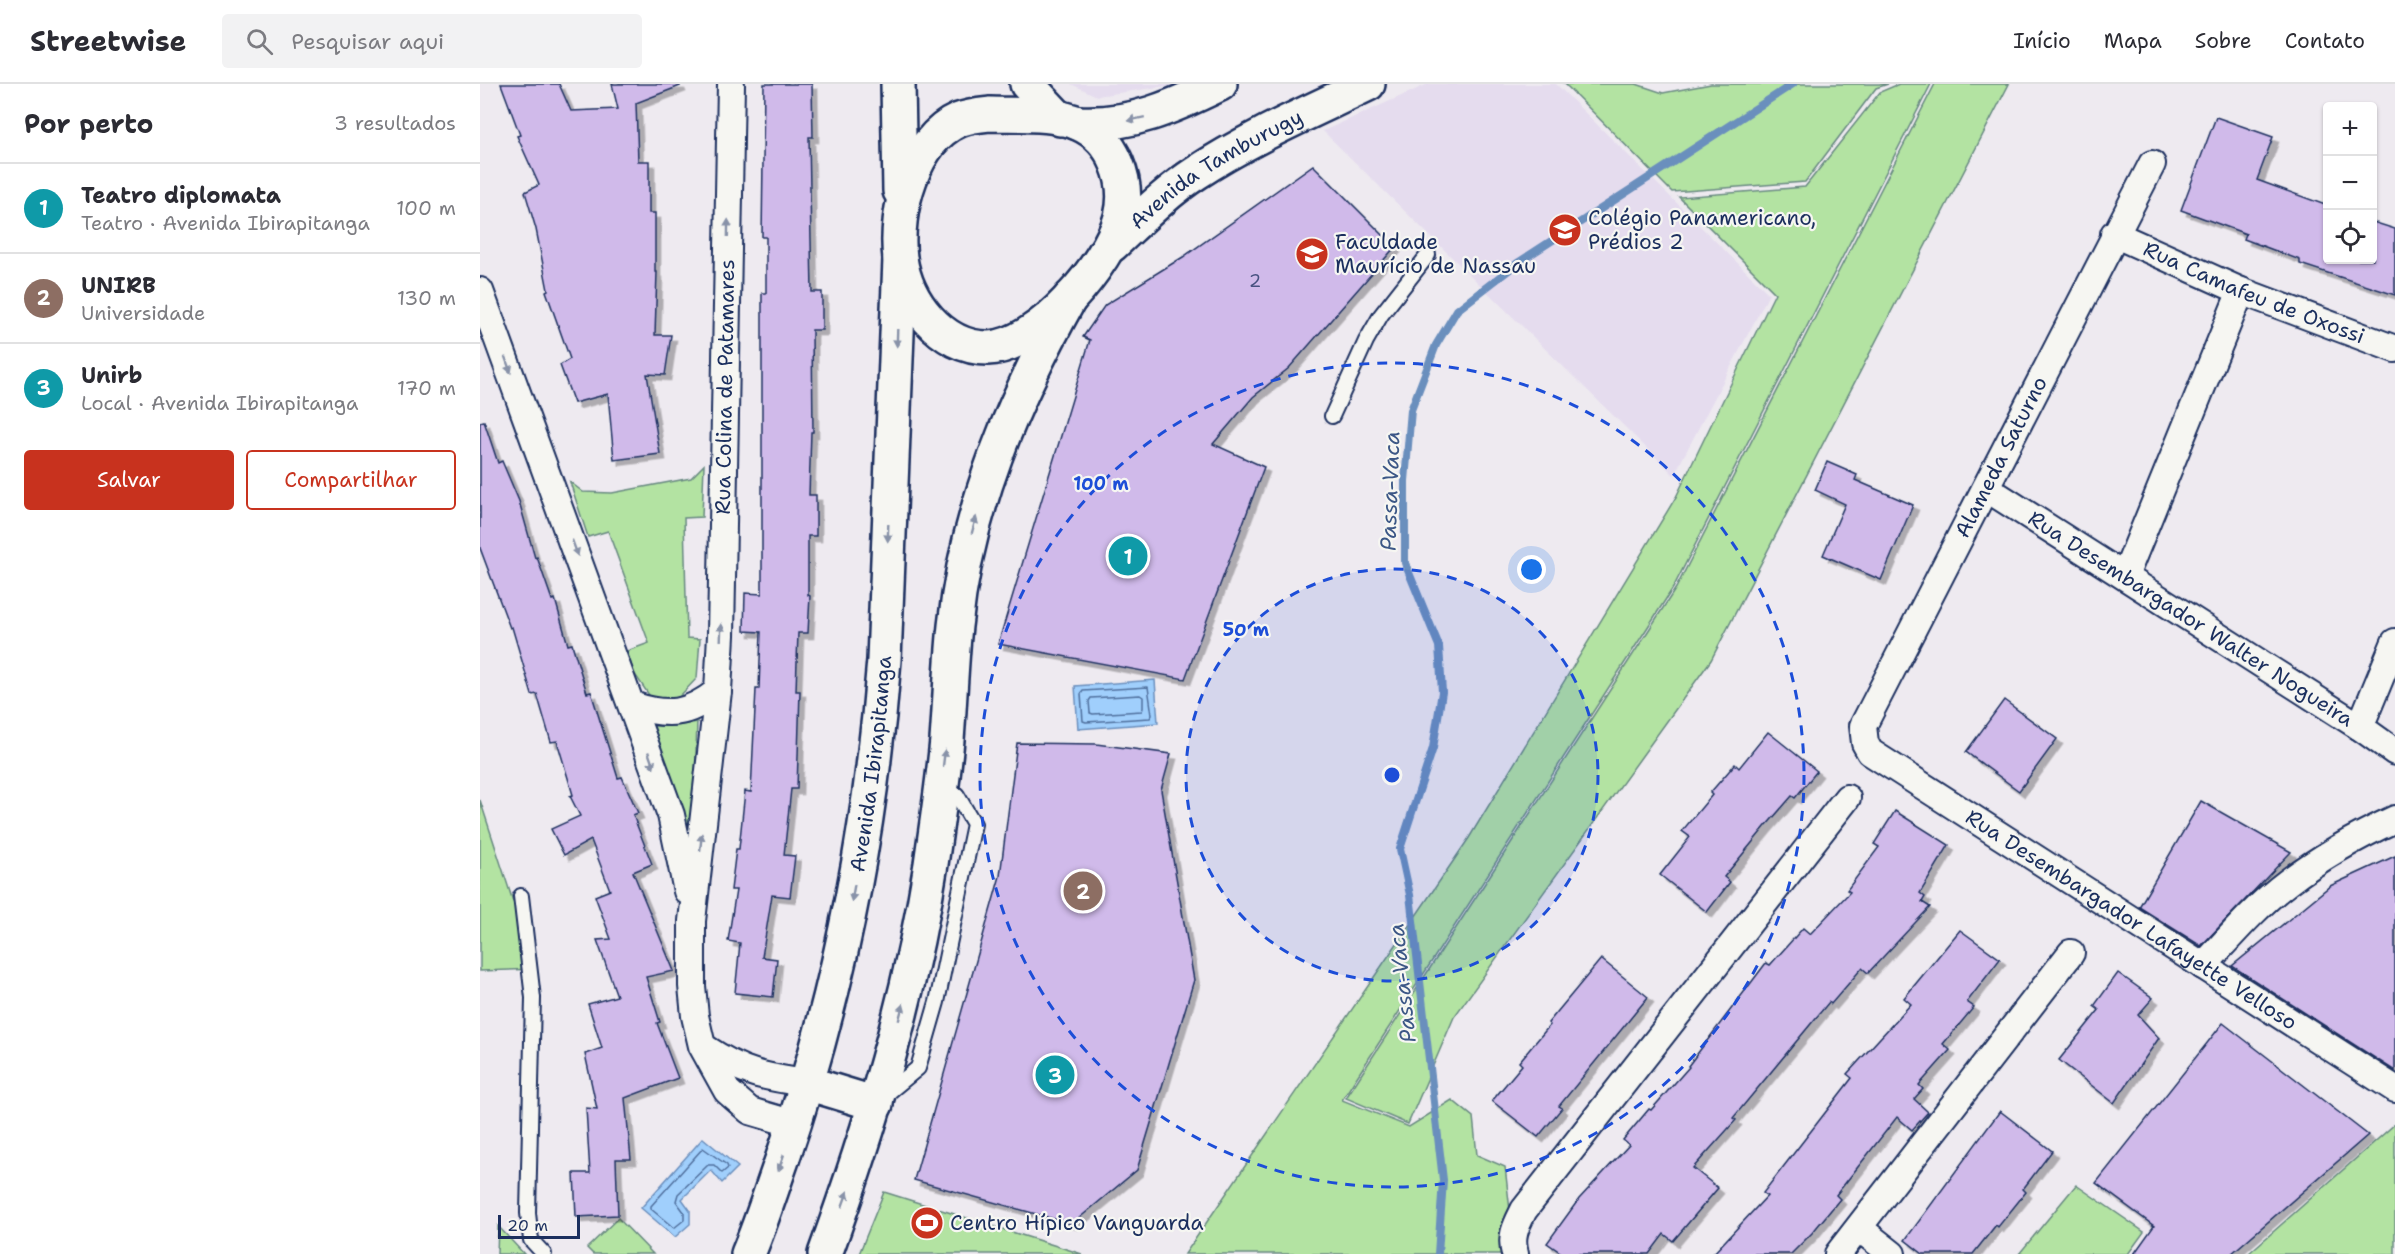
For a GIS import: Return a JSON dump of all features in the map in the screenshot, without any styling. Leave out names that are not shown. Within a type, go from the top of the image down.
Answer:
[{"type":"main road","points":[[898,84],[901,214]]},
{"type":"main road","points":[[825,1254],[876,1104],[913,962],[931,864],[947,740],[955,625],[972,529],[990,471],[1035,361],[1071,298],[1106,250],[1121,219],[1124,199],[1122,181],[1117,163],[1108,148],[1094,132],[1069,121],[1027,84]]},
{"type":"main road","points":[[901,214],[918,159],[931,141],[950,125],[968,117],[990,114],[1113,123],[1149,116],[1220,84]]},
{"type":"main road","name":"Avenida Tamburugy","points":[[1106,250],[1158,202],[1196,173],[1242,146],[1368,84]]},
{"type":"main road","name":"Avenida Ibirapitanga","points":[[748,1254],[807,1083],[842,954],[870,790],[879,722],[901,214]]},
{"type":"main road","points":[[900,258],[914,296],[925,316],[950,338],[969,346],[988,348],[1016,342],[1035,331],[1071,298]]},
{"type":"main road","points":[[807,1083],[876,1104]]},
{"type":"street","name":"Rua Colina de Patamares","points":[[730,84],[721,635],[718,691],[692,921],[692,986],[702,1046],[728,1091],[750,1111],[794,1124]]},
{"type":"street","name":"Alameda Saturno","points":[[1870,752],[1865,743],[1863,726],[2152,164]]},
{"type":"street","name":"Rua Camafeu de Oxossi","points":[[2114,234],[2241,291],[2395,349]]},
{"type":"street","name":"Rua Colina de Patamares","points":[[480,291],[671,815],[692,921]]},
{"type":"street","points":[[2125,576],[2241,291]]},
{"type":"street","name":"Rua Desembargador Walter Nogueira","points":[[1986,488],[2360,727],[2395,752]]},
{"type":"street","points":[[2360,727],[2395,642]]},
{"type":"street","points":[[632,705],[651,711],[686,711],[702,704],[718,691]]},
{"type":"street","name":"Rua Desembargador Lafayette Velloso","points":[[1870,752],[2395,1089]]},
{"type":"street","points":[[1515,1254],[1512,1244],[1513,1230],[1524,1210],[1847,798]]},
{"type":"street","points":[[2203,966],[2243,922],[2287,883],[2338,849],[2395,819]]},
{"type":"street","points":[[1838,1254],[2071,953]]},
{"type":"street","points":[[702,1046],[730,1065],[765,1078],[807,1083]]},
{"type":"street","points":[[1859,1228],[1892,1254]]},
{"type":"lane","points":[[1332,416],[1381,315],[1428,255]]},
{"type":"lane","points":[[521,896],[533,998],[528,1213],[531,1240],[544,1254]]},
{"type":"shaded area","points":[[1071,84],[1181,84],[1097,96]]},
{"type":"shaded area","name":"Colégio Panamericano, Prédios 2","points":[[1428,84],[1556,84],[1769,294],[1674,475],[1323,131]]},
{"type":"green space","points":[[1565,84],[1636,84],[1663,93],[1711,84],[1888,84],[1876,88],[1805,182],[1672,192]]},
{"type":"green space","points":[[1899,84],[1931,84],[1673,588],[1342,1100],[1409,1127],[1452,1100],[1473,1117],[1477,1155],[1505,1167],[1515,1254],[1185,1254],[1469,838],[1676,497],[1775,293],[1679,197],[1805,187],[1880,92]]},
{"type":"green space","points":[[1935,84],[2009,84],[1711,660],[1454,1017],[1408,1124],[1346,1098],[1676,588]]},
{"type":"green space","points":[[704,465],[702,517],[684,518],[687,638],[700,639],[697,678],[678,698],[651,698],[634,673],[627,651],[649,643],[608,531],[588,537],[570,482],[583,492],[612,493],[691,478]]},
{"type":"green space","points":[[697,722],[693,839],[687,839],[654,726],[676,726]]},
{"type":"green space","points":[[480,800],[535,969],[480,971]]},
{"type":"green space","points":[[2395,1124],[2395,1254],[2248,1254]]},
{"type":"green space","points":[[2076,1185],[2144,1232],[2128,1254],[2019,1254]]},
{"type":"green space","name":"Centro Hípico Vanguarda","points":[[884,1192],[1082,1254],[859,1254]]},
{"type":"green space","points":[[618,1218],[653,1254],[593,1254],[587,1248]]},
{"type":"green space","points":[[498,1226],[524,1254],[497,1254]]},
{"type":"water","points":[[1155,680],[1158,723],[1078,729],[1075,686]]},
{"type":"water","points":[[703,1138],[738,1167],[722,1183],[711,1170],[682,1199],[690,1210],[690,1224],[675,1237],[641,1208]]},
{"type":"building","points":[[501,84],[559,84],[571,111],[618,109],[612,84],[679,84],[680,86],[636,103],[638,161],[649,161],[649,213],[655,213],[655,272],[657,272],[655,335],[671,335],[665,375],[647,374],[660,454],[614,460],[608,394],[574,403],[560,365],[570,359],[546,291],[548,290],[536,229],[525,192],[539,185],[517,136],[520,135]]},
{"type":"building","points":[[764,84],[812,84],[813,137],[809,137],[812,292],[822,292],[822,330],[812,330],[813,432],[811,432],[809,495],[816,495],[816,536],[808,536],[808,595],[810,596],[808,633],[798,633],[796,691],[800,691],[797,789],[791,789],[784,855],[795,856],[790,897],[772,895],[762,957],[777,959],[773,997],[735,993],[740,943],[728,941],[736,890],[731,890],[736,849],[739,849],[745,791],[751,792],[756,689],[759,689],[761,632],[744,631],[745,593],[762,594],[762,293],[766,293],[766,237],[762,237]]},
{"type":"building","points":[[2216,117],[2273,137],[2257,180],[2323,204],[2323,264],[2377,264],[2377,223],[2395,229],[2395,295],[2300,264],[2300,260],[2244,239],[2246,234],[2181,210]]},
{"type":"building","points":[[1313,165],[1395,247],[1289,368],[1253,397],[1213,444],[1264,467],[1185,679],[998,644],[1090,340],[1083,337],[1105,305],[1183,257]]},
{"type":"building","points":[[484,421],[498,463],[502,461],[519,501],[535,558],[537,557],[552,600],[555,599],[568,645],[572,644],[587,693],[591,692],[618,778],[622,777],[638,813],[633,815],[652,864],[633,872],[674,971],[646,977],[660,1022],[657,1023],[678,1078],[625,1098],[631,1159],[616,1159],[618,1215],[576,1217],[574,1173],[590,1173],[586,1108],[597,1109],[585,1054],[602,1048],[588,1004],[617,996],[597,940],[611,939],[595,896],[610,890],[591,840],[564,855],[551,829],[580,816],[570,796],[573,795],[557,741],[551,742],[537,694],[532,695],[512,627],[510,628],[480,548],[480,422]]},
{"type":"building","points":[[1827,462],[1857,475],[1855,480],[1913,505],[1881,580],[1823,555],[1845,504],[1815,490]]},
{"type":"building","points":[[2004,700],[2057,739],[2019,791],[1966,752]]},
{"type":"building","points":[[1768,732],[1817,771],[1795,798],[1792,796],[1724,877],[1730,882],[1707,912],[1660,875],[1690,837],[1682,831],[1712,795],[1710,793],[1735,764],[1739,768]]},
{"type":"building","points":[[1017,743],[1096,744],[1171,754],[1161,790],[1194,980],[1137,1170],[1072,1224],[914,1180],[1000,876]]},
{"type":"building","points":[[2201,801],[2291,852],[2201,946],[2139,907]]},
{"type":"building","points":[[1895,811],[1949,845],[1920,893],[1925,897],[1922,902],[1930,907],[1868,973],[1862,968],[1831,1004],[1829,1002],[1733,1118],[1736,1120],[1693,1168],[1718,1188],[1673,1241],[1664,1234],[1649,1254],[1563,1254],[1547,1243],[1579,1199],[1629,1145],[1623,1140],[1689,1067],[1766,963],[1770,965],[1803,928],[1810,934],[1850,892],[1847,890],[1879,847],[1874,844]]},
{"type":"building","points":[[2395,856],[2395,1071],[2232,966],[2330,886]]},
{"type":"building","points":[[1960,930],[2000,959],[1967,1002],[1974,1007],[1943,1044],[1950,1050],[1919,1085],[1923,1089],[1914,1099],[1928,1112],[1912,1130],[1897,1117],[1836,1195],[1840,1199],[1791,1254],[1713,1254],[1767,1196],[1763,1193],[1852,1078],[1847,1074],[1911,1004],[1904,998]]},
{"type":"building","points":[[1601,959],[1648,997],[1559,1106],[1562,1108],[1538,1137],[1492,1101],[1522,1065],[1519,1062],[1550,1025],[1548,1023]]},
{"type":"building","points":[[2118,973],[2153,998],[2138,1015],[2159,1038],[2114,1103],[2059,1060],[2099,1010],[2094,1006]]},
{"type":"building","points":[[2223,1023],[2368,1135],[2231,1254],[2134,1254],[2154,1226],[2096,1183]]},
{"type":"building","points":[[2000,1111],[2052,1151],[2023,1189],[2026,1192],[1973,1254],[1923,1254],[1905,1240]]},
{"type":"waterway","name":"Passa-Vaca","points":[[1438,1254],[1443,1180],[1410,895],[1400,849],[1433,748],[1442,692],[1439,646],[1405,563],[1405,481],[1411,410],[1436,345],[1457,310],[1519,262],[1793,84]]},
{"type":"place","name":"Colégio Panamericano, Prédios 2","points":[[1565,230]]},
{"type":"place","name":"Faculdade Maurício de Nassau","points":[[1312,254]]},
{"type":"place","name":"Teatro diplomata","points":[[1128,556]]},
{"type":"place","name":"UNIRB","points":[[1083,891]]},
{"type":"place","name":"Unirb","points":[[1055,1075]]},
{"type":"place","name":"Centro Hípico Vanguarda","points":[[927,1223]]}]
